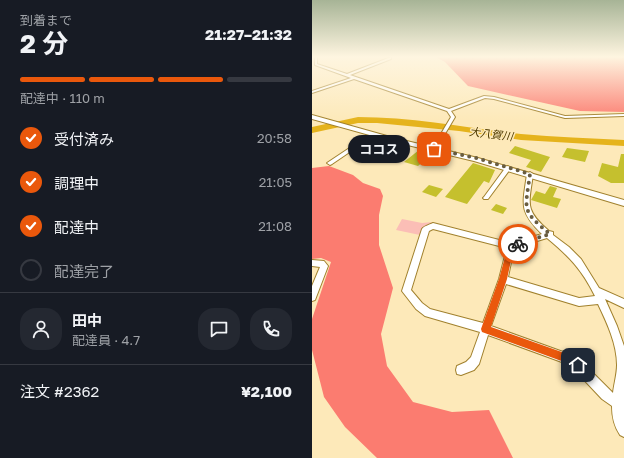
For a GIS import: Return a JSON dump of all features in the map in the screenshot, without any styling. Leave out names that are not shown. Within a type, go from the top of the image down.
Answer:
[{"type":"street","points":[[312,92],[353,78]]},
{"type":"street","points":[[355,78],[449,110],[485,97],[565,116],[624,115]]},
{"type":"street","points":[[434,149],[453,117],[449,110]]},
{"type":"street","points":[[312,117],[374,134],[476,158],[624,203]]},
{"type":"street","points":[[330,163],[374,134]]},
{"type":"street","points":[[486,198],[508,168]]},
{"type":"street","points":[[530,174],[526,208],[532,219],[550,234],[579,263],[588,275],[616,336],[622,358],[618,403],[622,428],[624,431]]},
{"type":"street","points":[[550,234],[511,246],[433,226],[426,230],[406,291],[419,306],[428,313],[485,329],[573,361],[606,396],[618,403]]},
{"type":"street","points":[[461,370],[473,363],[503,279],[511,246]]},
{"type":"street","points":[[312,263],[321,263],[324,266],[312,297]]},
{"type":"street","points":[[503,279],[579,302],[600,300]]},
{"type":"street","points":[[595,290],[624,304]]},
{"type":"shaded area","points":[[461,78],[624,78],[624,112],[580,111],[468,86]]},
{"type":"shaded area","points":[[329,166],[353,175],[363,183],[380,189],[383,196],[379,215],[379,245],[393,288],[381,334],[387,366],[413,402],[452,412],[489,410],[513,458],[377,458],[345,427],[324,397],[312,350],[312,319],[331,262],[321,258],[312,259],[312,168]]},
{"type":"shaded area","points":[[402,219],[422,223],[432,222],[423,228],[420,235],[396,230]]},
{"type":"building","points":[[515,146],[550,157],[541,172],[526,167],[531,160],[509,153]]},
{"type":"building","points":[[567,148],[589,151],[585,162],[562,157]]},
{"type":"building","points":[[419,150],[432,154],[418,166],[404,162]]},
{"type":"building","points":[[621,154],[624,154],[624,183],[611,183],[598,176],[602,163],[618,167]]},
{"type":"building","points":[[473,163],[495,170],[489,183],[484,181],[467,204],[445,197]]},
{"type":"building","points":[[429,185],[443,189],[436,197],[422,192]]},
{"type":"building","points":[[550,186],[557,188],[553,197],[561,199],[557,208],[531,200],[536,191],[545,194]]},
{"type":"building","points":[[496,204],[507,208],[503,214],[491,210]]},
{"type":"waterway","name":"大八賀川","points":[[312,130],[358,120],[377,120],[459,128],[521,137],[624,143]]},
{"type":"way so far","points":[[434,149],[476,158],[530,174],[526,208],[532,219],[550,234],[518,244]]},
{"type":"place","name":"ココス","points":[[434,149]]},
{"type":"route","points":[[518,244],[511,246],[503,279],[485,329],[573,361],[578,365]]}]
